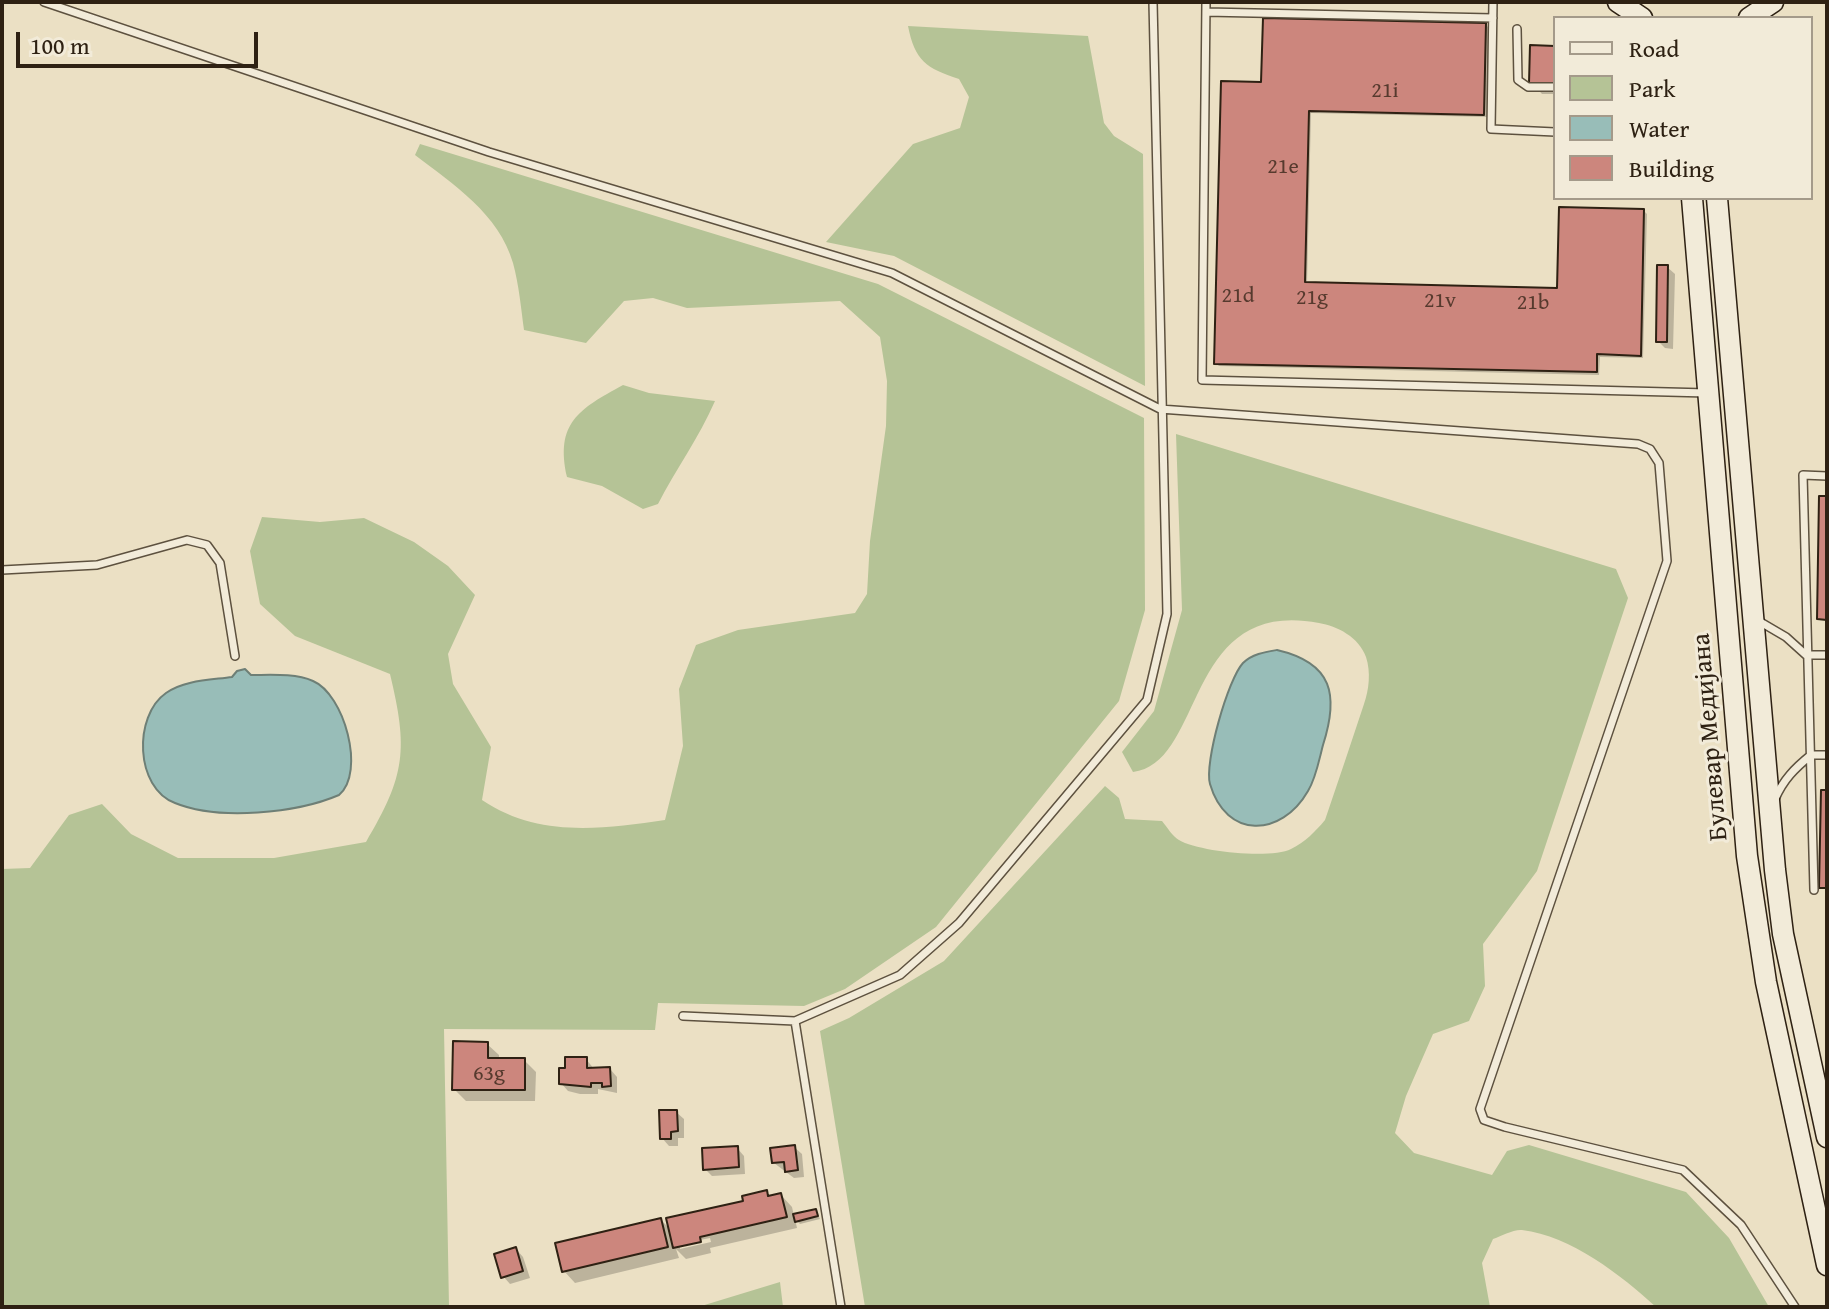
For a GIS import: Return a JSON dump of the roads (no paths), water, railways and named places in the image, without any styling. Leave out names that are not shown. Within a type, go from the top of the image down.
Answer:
[{"type":"main road","points":[[1618,2],[1639,16]]},
{"type":"main road","points":[[1750,16],[1773,2]]},
{"type":"main road","name":"Булевар Медијана","points":[[1692,200],[1747,856],[1766,982],[1827,1265]]},
{"type":"main road","name":"Булевар Медијана","points":[[1717,200],[1751,618],[1783,934],[1827,1137]]},
{"type":"lane","points":[[44,2],[460,143],[892,273],[1160,409],[1638,444],[1659,463],[1667,561],[1480,1109],[1484,1120],[1505,1127],[1683,1170],[1741,1225],[1795,1307]]},
{"type":"lane","points":[[683,1016],[795,1021],[900,975],[959,923],[1147,700],[1167,614],[1153,2]]},
{"type":"lane","points":[[1206,2],[1202,380],[1652,389],[1697,395],[1709,392]]},
{"type":"lane","points":[[1493,2],[1491,129],[1553,132]]},
{"type":"lane","points":[[1206,12],[1493,18]]},
{"type":"lane","points":[[1517,29],[1518,80],[1528,87],[1553,87]]},
{"type":"lane","points":[[1814,890],[1803,475],[1827,476]]},
{"type":"lane","points":[[2,570],[97,565],[187,540],[207,545],[220,563],[235,656]]},
{"type":"lane","points":[[1751,618],[1786,637],[1806,655],[1827,655]]},
{"type":"lane","points":[[1770,820],[1783,783],[1811,755],[1827,755]]},
{"type":"lane","points":[[795,1021],[841,1307]]},
{"type":"water","points":[[1277,650],[1310,663],[1320,673],[1330,696],[1328,727],[1313,780],[1297,806],[1284,817],[1255,826],[1241,823],[1228,815],[1218,802],[1209,773],[1224,703],[1237,672],[1250,657]]},
{"type":"water","points":[[245,669],[251,675],[306,678],[324,689],[334,701],[348,734],[351,752],[347,784],[339,795],[280,810],[213,812],[175,803],[162,795],[152,783],[143,751],[148,718],[155,704],[181,685],[232,677],[237,671]]}]
